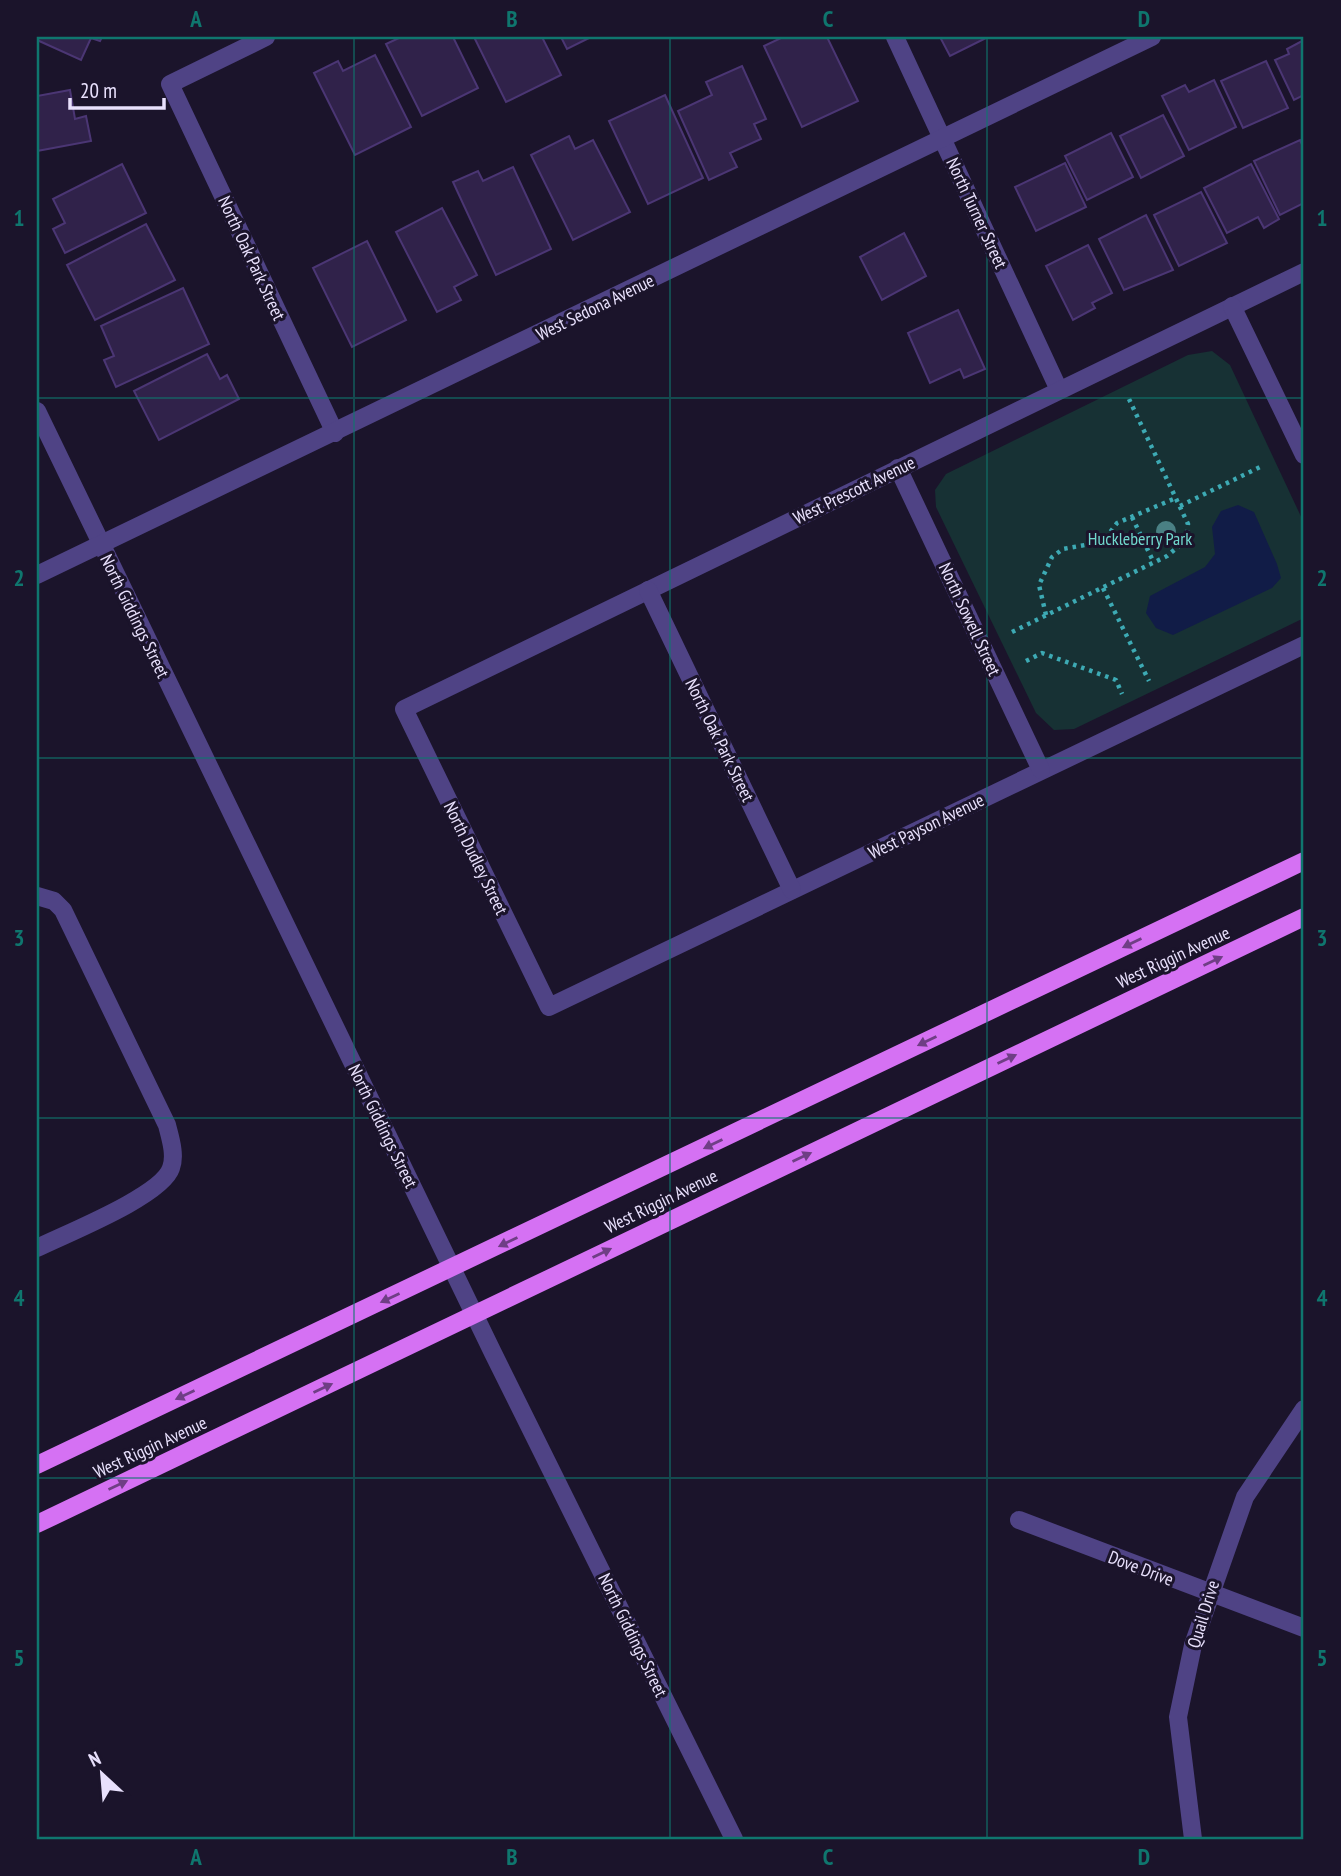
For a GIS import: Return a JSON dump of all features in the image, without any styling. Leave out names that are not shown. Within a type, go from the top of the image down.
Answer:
[{"type":"main road","name":"West Riggin Avenue","points":[[37,1465],[1304,860]]},
{"type":"main road","name":"West Riggin Avenue","points":[[37,1524],[1304,917]]},
{"type":"street","name":"North Oak Park Street","points":[[266,37],[170,83],[335,433]]},
{"type":"street","name":"North Turner Street","points":[[895,37],[1059,390]]},
{"type":"street","name":"West Sedona Avenue","points":[[37,575],[1152,37]]},
{"type":"street","name":"West Prescott Avenue","points":[[404,709],[1304,272]]},
{"type":"street","points":[[1232,306],[1304,455]]},
{"type":"street","name":"North Giddings Street","points":[[37,411],[474,1315],[734,1839]]},
{"type":"street","name":"North Sowell Street","points":[[898,468],[1041,771]]},
{"type":"street","name":"North Oak Park Street","points":[[648,590],[792,890]]},
{"type":"street","name":"West Payson Avenue","points":[[549,1007],[1304,645]]},
{"type":"street","name":"North Dudley Street","points":[[404,709],[549,1007]]},
{"type":"street","points":[[37,896],[54,901],[63,910],[167,1125],[172,1147],[171,1168],[156,1187],[37,1248]]},
{"type":"street","name":"Quail Drive","points":[[1193,1839],[1178,1717],[1193,1645],[1245,1497],[1304,1409]]},
{"type":"street","name":"Dove Drive","points":[[1019,1520],[1209,1595],[1304,1628]]},
{"type":"path","points":[[1012,632],[1154,563],[1173,552],[1186,540],[1188,524],[1129,399]]},
{"type":"path","points":[[1180,506],[1262,466]]},
{"type":"path","points":[[1046,615],[1039,585],[1052,557],[1063,549],[1096,543],[1108,535],[1117,523],[1176,498]]},
{"type":"path","points":[[1132,517],[1154,563]]},
{"type":"path","points":[[1103,588],[1149,681]]},
{"type":"path","points":[[1026,661],[1042,653],[1116,680],[1122,694]]},
{"type":"green space","name":"Huckleberry Park","points":[[1212,351],[1230,365],[1304,523],[1304,618],[1074,729],[1054,730],[1036,713],[936,507],[935,490],[946,474],[1188,355]]},
{"type":"water","points":[[1238,505],[1254,512],[1281,578],[1272,588],[1173,635],[1156,628],[1146,613],[1150,596],[1205,567],[1215,554],[1212,527],[1221,511]]},
{"type":"building","points":[[37,37],[102,37],[100,41],[91,38],[81,60],[37,40]]},
{"type":"building","points":[[401,37],[453,37],[478,88],[422,116],[386,44]]},
{"type":"building","points":[[474,37],[542,37],[561,75],[506,102]]},
{"type":"building","points":[[561,37],[591,37],[567,49]]},
{"type":"building","points":[[783,37],[827,37],[858,101],[802,127],[764,46]]},
{"type":"building","points":[[940,37],[988,37],[950,56]]},
{"type":"building","points":[[1304,40],[1304,95],[1294,100],[1275,60],[1289,54],[1287,49]]},
{"type":"building","points":[[375,55],[411,127],[355,155],[314,73],[338,61],[343,71]]},
{"type":"building","points":[[1266,61],[1288,108],[1243,128],[1221,81]]},
{"type":"building","points":[[742,66],[766,119],[754,124],[761,139],[730,153],[737,167],[709,180],[678,111],[712,95],[706,82]]},
{"type":"building","points":[[1214,80],[1236,127],[1189,150],[1162,96],[1185,85],[1189,92]]},
{"type":"building","points":[[70,90],[75,119],[86,116],[91,141],[37,151],[37,96]]},
{"type":"building","points":[[665,95],[703,178],[648,204],[609,121]]},
{"type":"building","points":[[1163,115],[1184,156],[1141,178],[1120,136]]},
{"type":"building","points":[[1111,133],[1133,177],[1087,200],[1065,156]]},
{"type":"building","points":[[569,136],[575,149],[593,140],[630,212],[573,240],[531,155]]},
{"type":"building","points":[[1300,140],[1304,149],[1304,203],[1280,215],[1254,161]]},
{"type":"building","points":[[1065,163],[1086,207],[1036,231],[1015,187]]},
{"type":"building","points":[[122,164],[146,213],[65,253],[53,229],[65,223],[53,199]]},
{"type":"building","points":[[1251,164],[1279,219],[1264,228],[1258,217],[1227,233],[1204,188]]},
{"type":"building","points":[[513,167],[551,249],[496,275],[453,182],[478,171],[483,181]]},
{"type":"building","points":[[1201,192],[1227,243],[1179,266],[1154,215]]},
{"type":"building","points":[[442,208],[477,275],[454,287],[461,300],[437,312],[396,232]]},
{"type":"building","points":[[1146,215],[1173,270],[1124,290],[1099,239]]},
{"type":"building","points":[[146,224],[175,280],[95,320],[67,265]]},
{"type":"building","points":[[904,233],[926,276],[882,300],[860,257]]},
{"type":"building","points":[[367,241],[406,320],[352,347],[313,268]]},
{"type":"building","points":[[1088,245],[1112,293],[1092,303],[1095,308],[1073,320],[1046,266]]},
{"type":"building","points":[[183,288],[209,344],[116,387],[104,360],[114,356],[101,326]]},
{"type":"building","points":[[958,310],[985,369],[964,378],[960,369],[930,383],[908,333]]},
{"type":"building","points":[[207,354],[220,379],[227,375],[239,399],[159,440],[134,391]]}]
